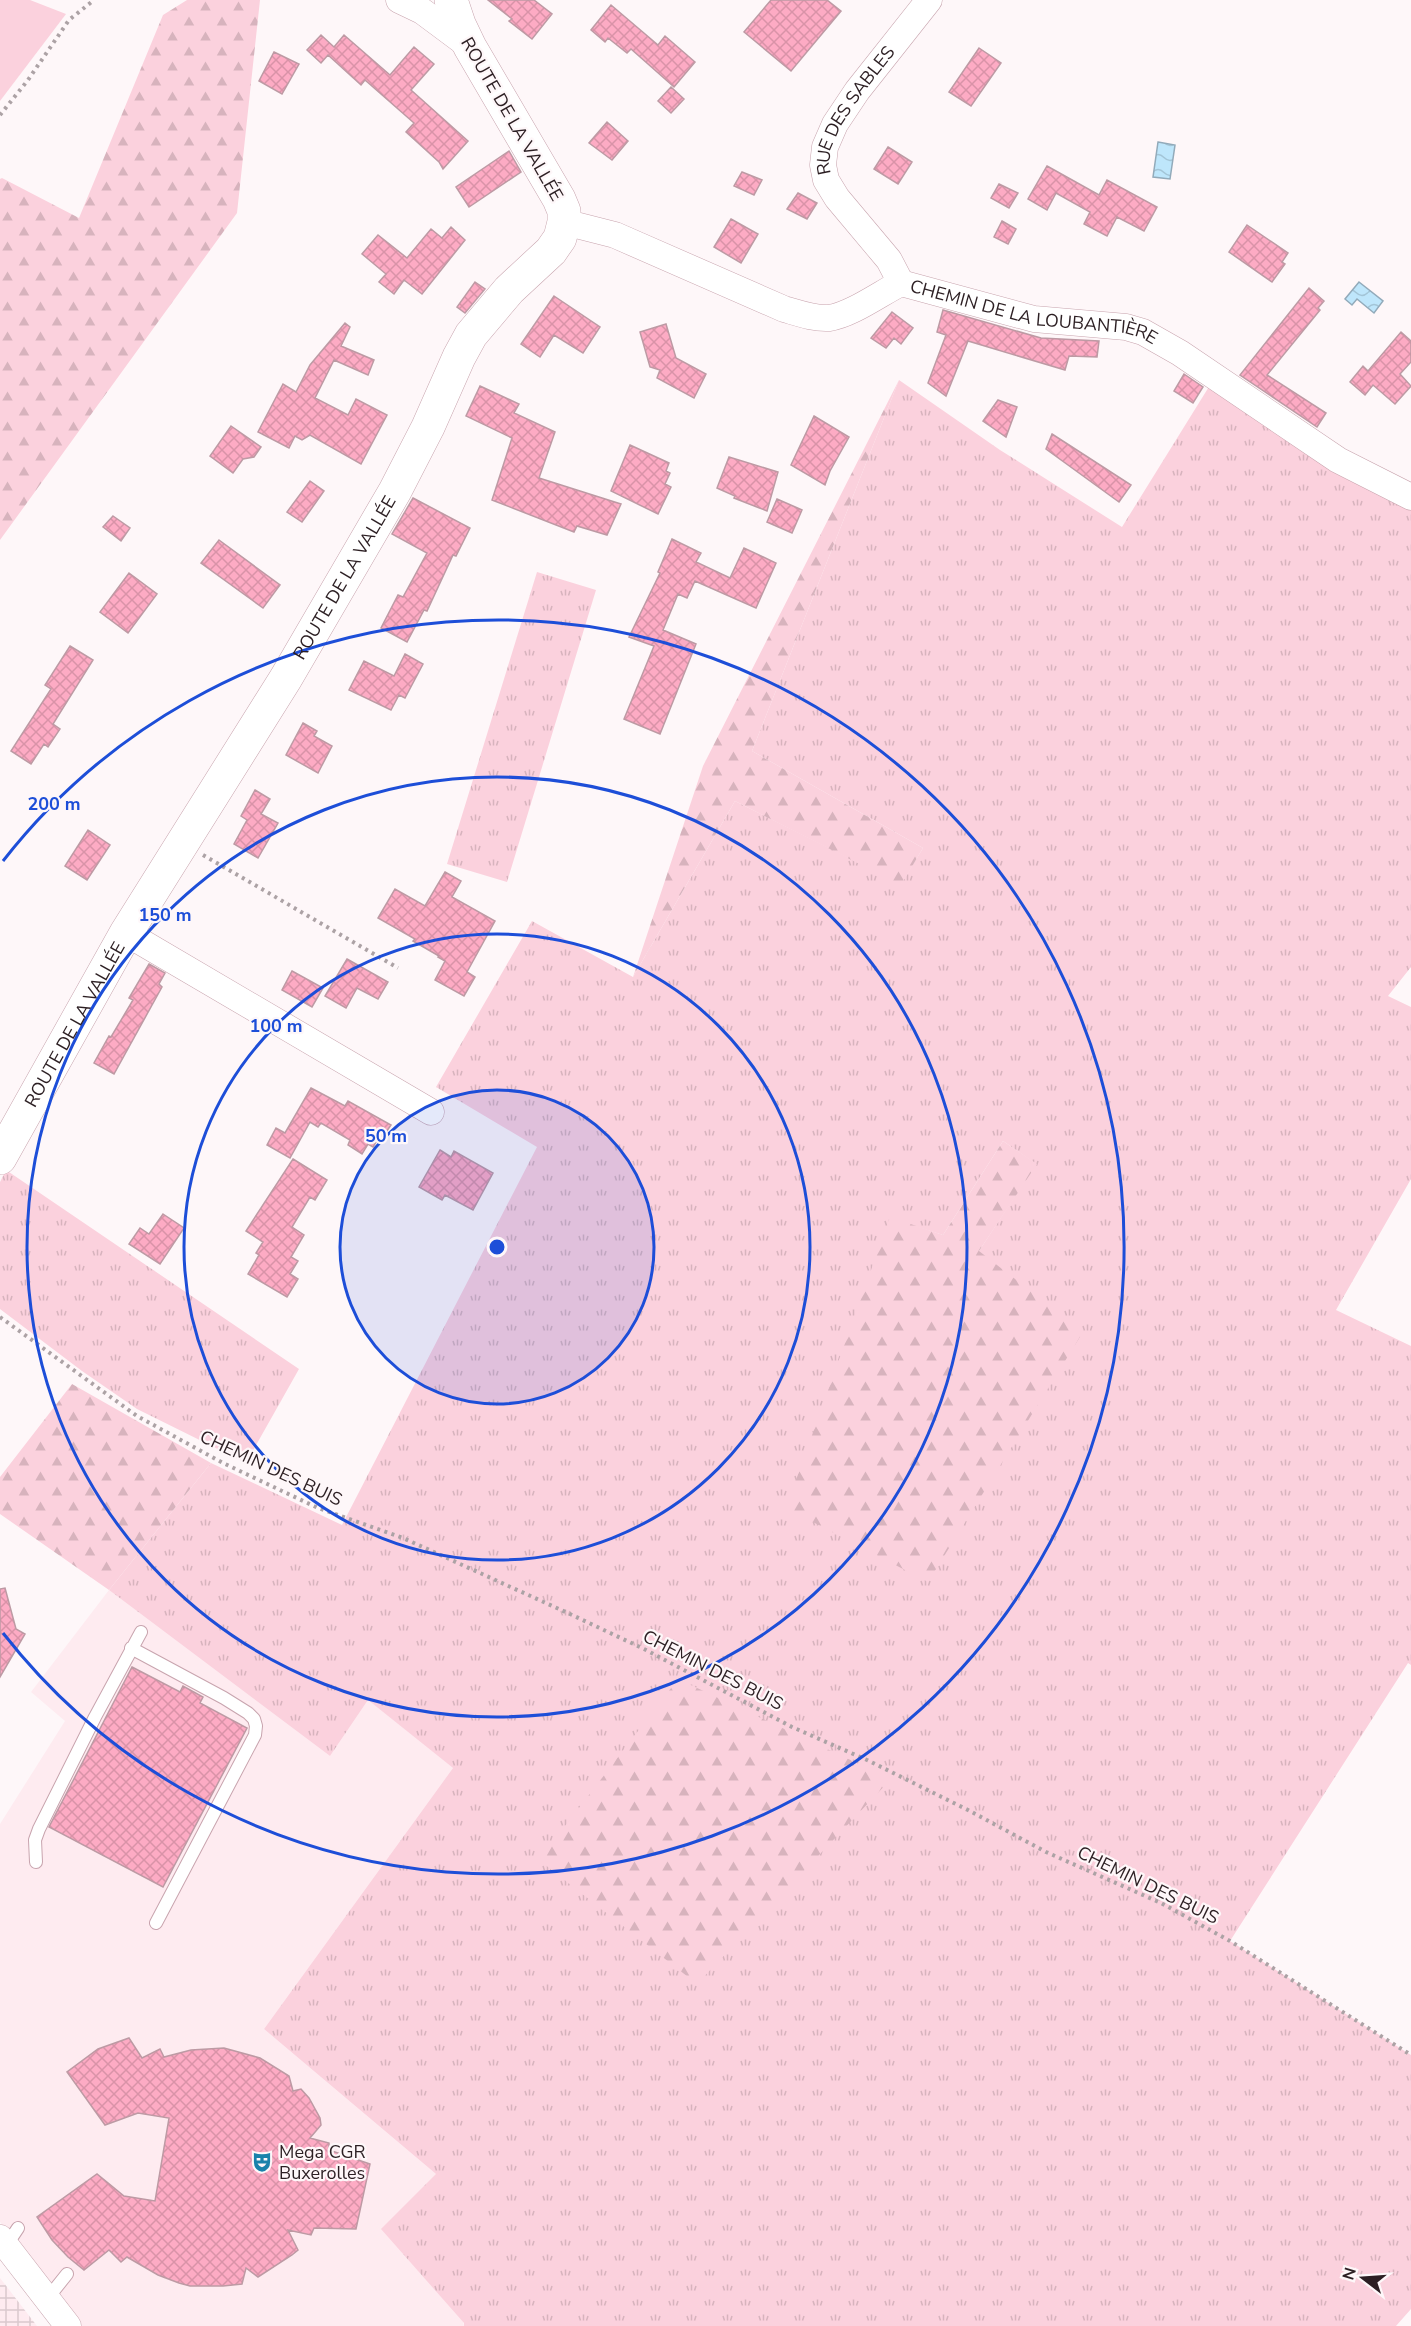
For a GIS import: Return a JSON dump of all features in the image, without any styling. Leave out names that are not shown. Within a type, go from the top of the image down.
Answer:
[{"type":"street","points":[[399,0],[423,11],[470,47]]},
{"type":"street","name":"ROUTE DE LA VALLÉE","points":[[0,1158],[126,933],[286,678],[395,491],[471,335],[509,290],[551,251],[560,238],[564,211],[559,199],[470,47],[451,0]]},
{"type":"street","name":"RUE DES SABLES","points":[[901,283],[889,260],[837,198],[826,180],[823,165],[825,147],[835,124],[857,91],[929,0]]},
{"type":"street","name":"CHEMIN DE LA LOUBANTIÈRE","points":[[564,222],[615,235],[784,309],[808,316],[830,318],[901,283],[1034,319],[1126,327],[1143,332],[1180,353],[1338,460],[1411,497]]},
{"type":"street","points":[[126,933],[431,1112]]},
{"type":"street","points":[[8,2237],[47,2299],[68,2326]]},
{"type":"lane","points":[[36,1862],[35,1840],[39,1829],[141,1632]]},
{"type":"lane","points":[[131,1648],[224,1698],[248,1713],[254,1719],[256,1726],[255,1735],[156,1923]]},
{"type":"lane","points":[[47,2299],[67,2274]]},
{"type":"path","points":[[0,115],[28,80],[69,20],[94,0]]},
{"type":"path","points":[[182,842],[398,968]]},
{"type":"path","name":"CHEMIN DES BUIS","points":[[0,1317],[137,1416],[223,1463],[318,1508],[403,1538],[570,1614],[644,1649],[792,1727],[867,1760],[958,1805],[1046,1852],[1161,1903],[1230,1941],[1411,2055]]},
{"type":"shaded area","points":[[109,1590],[330,1756],[368,1700],[453,1768],[264,2029],[436,2174],[464,2326],[82,2326],[0,2222],[0,1824],[65,1721],[31,1692]]},
{"type":"shaded area","points":[[0,2278],[7,2287],[37,2326],[0,2326]]},
{"type":"green space","points":[[0,0],[30,0],[66,14],[0,101]]},
{"type":"green space","points":[[187,0],[260,0],[237,213],[0,540],[0,179],[79,218],[163,15]]},
{"type":"green space","points":[[1215,377],[1411,497],[1411,967],[1388,996],[1411,1007],[1411,1179],[1336,1310],[1411,1346],[1411,1665],[1408,1663],[1230,1941],[1411,2055],[1411,2309],[1396,2326],[464,2326],[464,2323],[381,2229],[436,2174],[264,2029],[453,1768],[368,1700],[330,1756],[109,1590],[211,1463],[342,1525],[537,1147],[436,1087],[532,921],[633,977],[735,801],[901,884],[923,848],[752,751],[899,380],[1000,450],[1122,527]],"holes":[[[1003,1141],[1036,1164],[979,1251],[889,1218],[943,1235]]]},
{"type":"green space","points":[[899,380],[752,751],[923,848],[901,885],[735,801],[633,977],[703,766]]},
{"type":"green space","points":[[537,572],[596,590],[507,882],[447,864]]},
{"type":"green space","points":[[1003,1141],[1037,1164],[979,1251],[1083,1332],[928,1582],[786,1508],[890,1217],[943,1235]]},
{"type":"green space","points":[[6,1170],[299,1369],[246,1463],[137,1409],[0,1309],[0,1182]]},
{"type":"green space","points":[[72,1384],[211,1463],[109,1590],[0,1514],[0,1477]]},
{"type":"green space","points":[[678,1679],[891,1779],[697,1984],[539,1860]]},
{"type":"water","points":[[1158,142],[1175,145],[1170,179],[1153,177]]},
{"type":"water","points":[[1359,282],[1383,301],[1374,313],[1357,299],[1352,305],[1345,299]]},
{"type":"building","points":[[488,0],[534,0],[552,14],[532,39]]},
{"type":"building","points":[[771,0],[827,0],[841,11],[791,71],[744,32]]},
{"type":"building","points":[[611,5],[658,45],[665,36],[695,62],[674,87],[631,49],[627,53],[608,38],[605,42],[591,30]]},
{"type":"building","points":[[321,35],[334,47],[344,35],[390,75],[414,47],[434,64],[411,90],[468,141],[443,169],[439,162],[406,132],[414,123],[365,80],[361,85],[328,55],[321,63],[307,50]]},
{"type":"building","points":[[979,48],[1001,63],[971,106],[949,92]]},
{"type":"building","points":[[274,52],[299,64],[282,94],[259,81]]},
{"type":"building","points":[[671,87],[684,99],[671,113],[658,101]]},
{"type":"building","points":[[607,122],[628,141],[612,160],[589,143]]},
{"type":"building","points":[[888,147],[912,162],[898,184],[874,169]]},
{"type":"building","points":[[509,151],[521,172],[469,207],[456,187]]},
{"type":"building","points":[[1047,166],[1099,195],[1107,180],[1157,207],[1144,231],[1117,217],[1107,236],[1084,224],[1090,212],[1056,193],[1047,210],[1028,199]]},
{"type":"building","points":[[742,172],[762,180],[754,195],[734,186]]},
{"type":"building","points":[[999,184],[1018,193],[1009,208],[991,198]]},
{"type":"building","points":[[798,193],[817,203],[807,219],[787,209]]},
{"type":"building","points":[[731,219],[758,234],[741,263],[714,247]]},
{"type":"building","points":[[1002,221],[1016,229],[1008,244],[994,237]]},
{"type":"building","points":[[1247,225],[1288,253],[1282,262],[1285,264],[1272,282],[1229,252]]},
{"type":"building","points":[[451,227],[465,240],[422,294],[404,280],[394,294],[379,282],[386,274],[362,254],[378,235],[407,258],[431,229],[442,238]]},
{"type":"building","points":[[475,282],[485,289],[465,313],[457,307]]},
{"type":"building","points":[[1309,288],[1324,301],[1318,308],[1320,310],[1267,375],[1326,413],[1317,427],[1240,375]]},
{"type":"building","points":[[554,296],[600,327],[583,353],[554,335],[540,357],[521,344]]},
{"type":"building","points":[[943,310],[1041,338],[1099,341],[1097,357],[1069,356],[1065,370],[968,341],[946,396],[928,383],[946,335],[937,332]]},
{"type":"building","points":[[892,312],[913,328],[901,344],[894,338],[886,348],[871,338]]},
{"type":"building","points":[[345,323],[350,327],[341,346],[374,360],[368,375],[334,360],[315,398],[348,415],[356,399],[387,415],[361,464],[310,435],[302,440],[295,436],[289,448],[258,432],[283,384],[296,392],[310,365]]},
{"type":"building","points":[[666,324],[676,358],[706,374],[694,398],[657,378],[660,370],[650,367],[640,332]]},
{"type":"building","points":[[1401,332],[1411,341],[1411,362],[1400,374],[1411,386],[1395,404],[1373,385],[1365,395],[1350,382],[1363,366],[1368,371]]},
{"type":"building","points":[[1184,374],[1203,387],[1193,403],[1174,391]]},
{"type":"building","points":[[480,386],[519,404],[514,413],[555,432],[539,478],[621,504],[607,535],[577,526],[574,532],[492,500],[512,438],[466,416]]},
{"type":"building","points":[[998,400],[1017,407],[1006,437],[983,421]]},
{"type":"building","points":[[814,416],[849,437],[825,485],[791,465]]},
{"type":"building","points":[[231,426],[261,447],[254,457],[243,459],[233,473],[210,456]]},
{"type":"building","points":[[1052,434],[1131,485],[1119,502],[1046,449]]},
{"type":"building","points":[[630,445],[669,463],[666,471],[670,473],[665,484],[671,487],[658,514],[611,491]]},
{"type":"building","points":[[729,457],[778,472],[767,511],[734,498],[735,496],[717,488]]},
{"type":"building","points":[[310,481],[324,491],[302,522],[287,512]]},
{"type":"building","points":[[413,498],[470,528],[456,556],[453,555],[427,611],[424,610],[407,642],[381,628],[398,595],[403,597],[427,553],[392,534]]},
{"type":"building","points":[[777,499],[802,510],[792,533],[767,522]]},
{"type":"building","points":[[113,516],[130,528],[121,541],[103,527]]},
{"type":"building","points":[[672,539],[701,553],[696,562],[730,578],[744,548],[776,563],[756,608],[695,581],[687,598],[678,594],[663,630],[696,644],[660,734],[624,719],[654,646],[629,637],[660,573],[658,572]]},
{"type":"building","points":[[219,540],[280,585],[263,608],[201,563]]},
{"type":"building","points":[[129,573],[157,594],[128,633],[100,612]]},
{"type":"building","points":[[70,646],[93,660],[53,724],[60,729],[48,747],[44,744],[31,764],[11,751],[51,689],[45,685]]},
{"type":"building","points":[[405,654],[423,664],[405,698],[399,695],[391,710],[349,690],[364,661],[394,676]]},
{"type":"building","points":[[303,723],[317,731],[314,736],[332,746],[318,773],[286,755]]},
{"type":"building","points":[[255,790],[270,799],[261,814],[278,823],[258,858],[234,844],[247,820],[241,816]]},
{"type":"building","points":[[88,830],[110,845],[87,880],[65,866]]},
{"type":"building","points":[[445,872],[461,881],[452,897],[495,921],[467,972],[475,977],[464,996],[435,980],[445,961],[413,941],[415,939],[378,918],[395,889],[425,906]]},
{"type":"building","points":[[347,959],[388,982],[378,999],[357,988],[346,1008],[325,996]]},
{"type":"building","points":[[149,964],[165,973],[159,984],[162,987],[114,1074],[94,1063],[133,1000],[129,998]]},
{"type":"building","points":[[292,971],[323,988],[312,1007],[282,990]]},
{"type":"building","points":[[311,1088],[345,1106],[348,1101],[391,1125],[373,1147],[368,1144],[362,1154],[348,1145],[350,1140],[321,1123],[318,1127],[310,1122],[290,1158],[267,1145],[276,1128],[285,1133]]},
{"type":"building","points":[[440,1150],[451,1157],[454,1151],[493,1173],[473,1210],[445,1195],[442,1200],[419,1187]]},
{"type":"building","points":[[293,1159],[327,1180],[315,1200],[310,1197],[292,1227],[304,1235],[291,1257],[298,1261],[290,1274],[298,1279],[287,1297],[248,1274],[259,1255],[256,1253],[263,1242],[246,1231]]},
{"type":"building","points":[[163,1214],[184,1228],[160,1264],[129,1244],[140,1228],[149,1234]]},
{"type":"building","points":[[5,1588],[16,1629],[25,1634],[0,1677],[0,1589]]},
{"type":"building","points":[[132,1667],[180,1692],[183,1686],[203,1697],[200,1703],[247,1728],[163,1887],[49,1827]]},
{"type":"building","name":"Mega CGR Buxerolles","points":[[129,2038],[142,2058],[160,2049],[164,2057],[191,2050],[224,2048],[260,2058],[289,2076],[293,2091],[301,2089],[320,2118],[321,2125],[310,2138],[329,2143],[329,2150],[370,2164],[356,2229],[314,2228],[311,2235],[288,2230],[298,2250],[258,2277],[246,2268],[242,2284],[223,2286],[190,2286],[179,2283],[158,2275],[127,2257],[121,2262],[109,2250],[84,2270],[68,2257],[52,2240],[37,2217],[97,2174],[124,2196],[155,2201],[169,2118],[138,2113],[105,2125],[67,2072],[98,2049]]},
{"type":"place","name":"Mega CGR Buxerolles","points":[[262,2162]]}]
